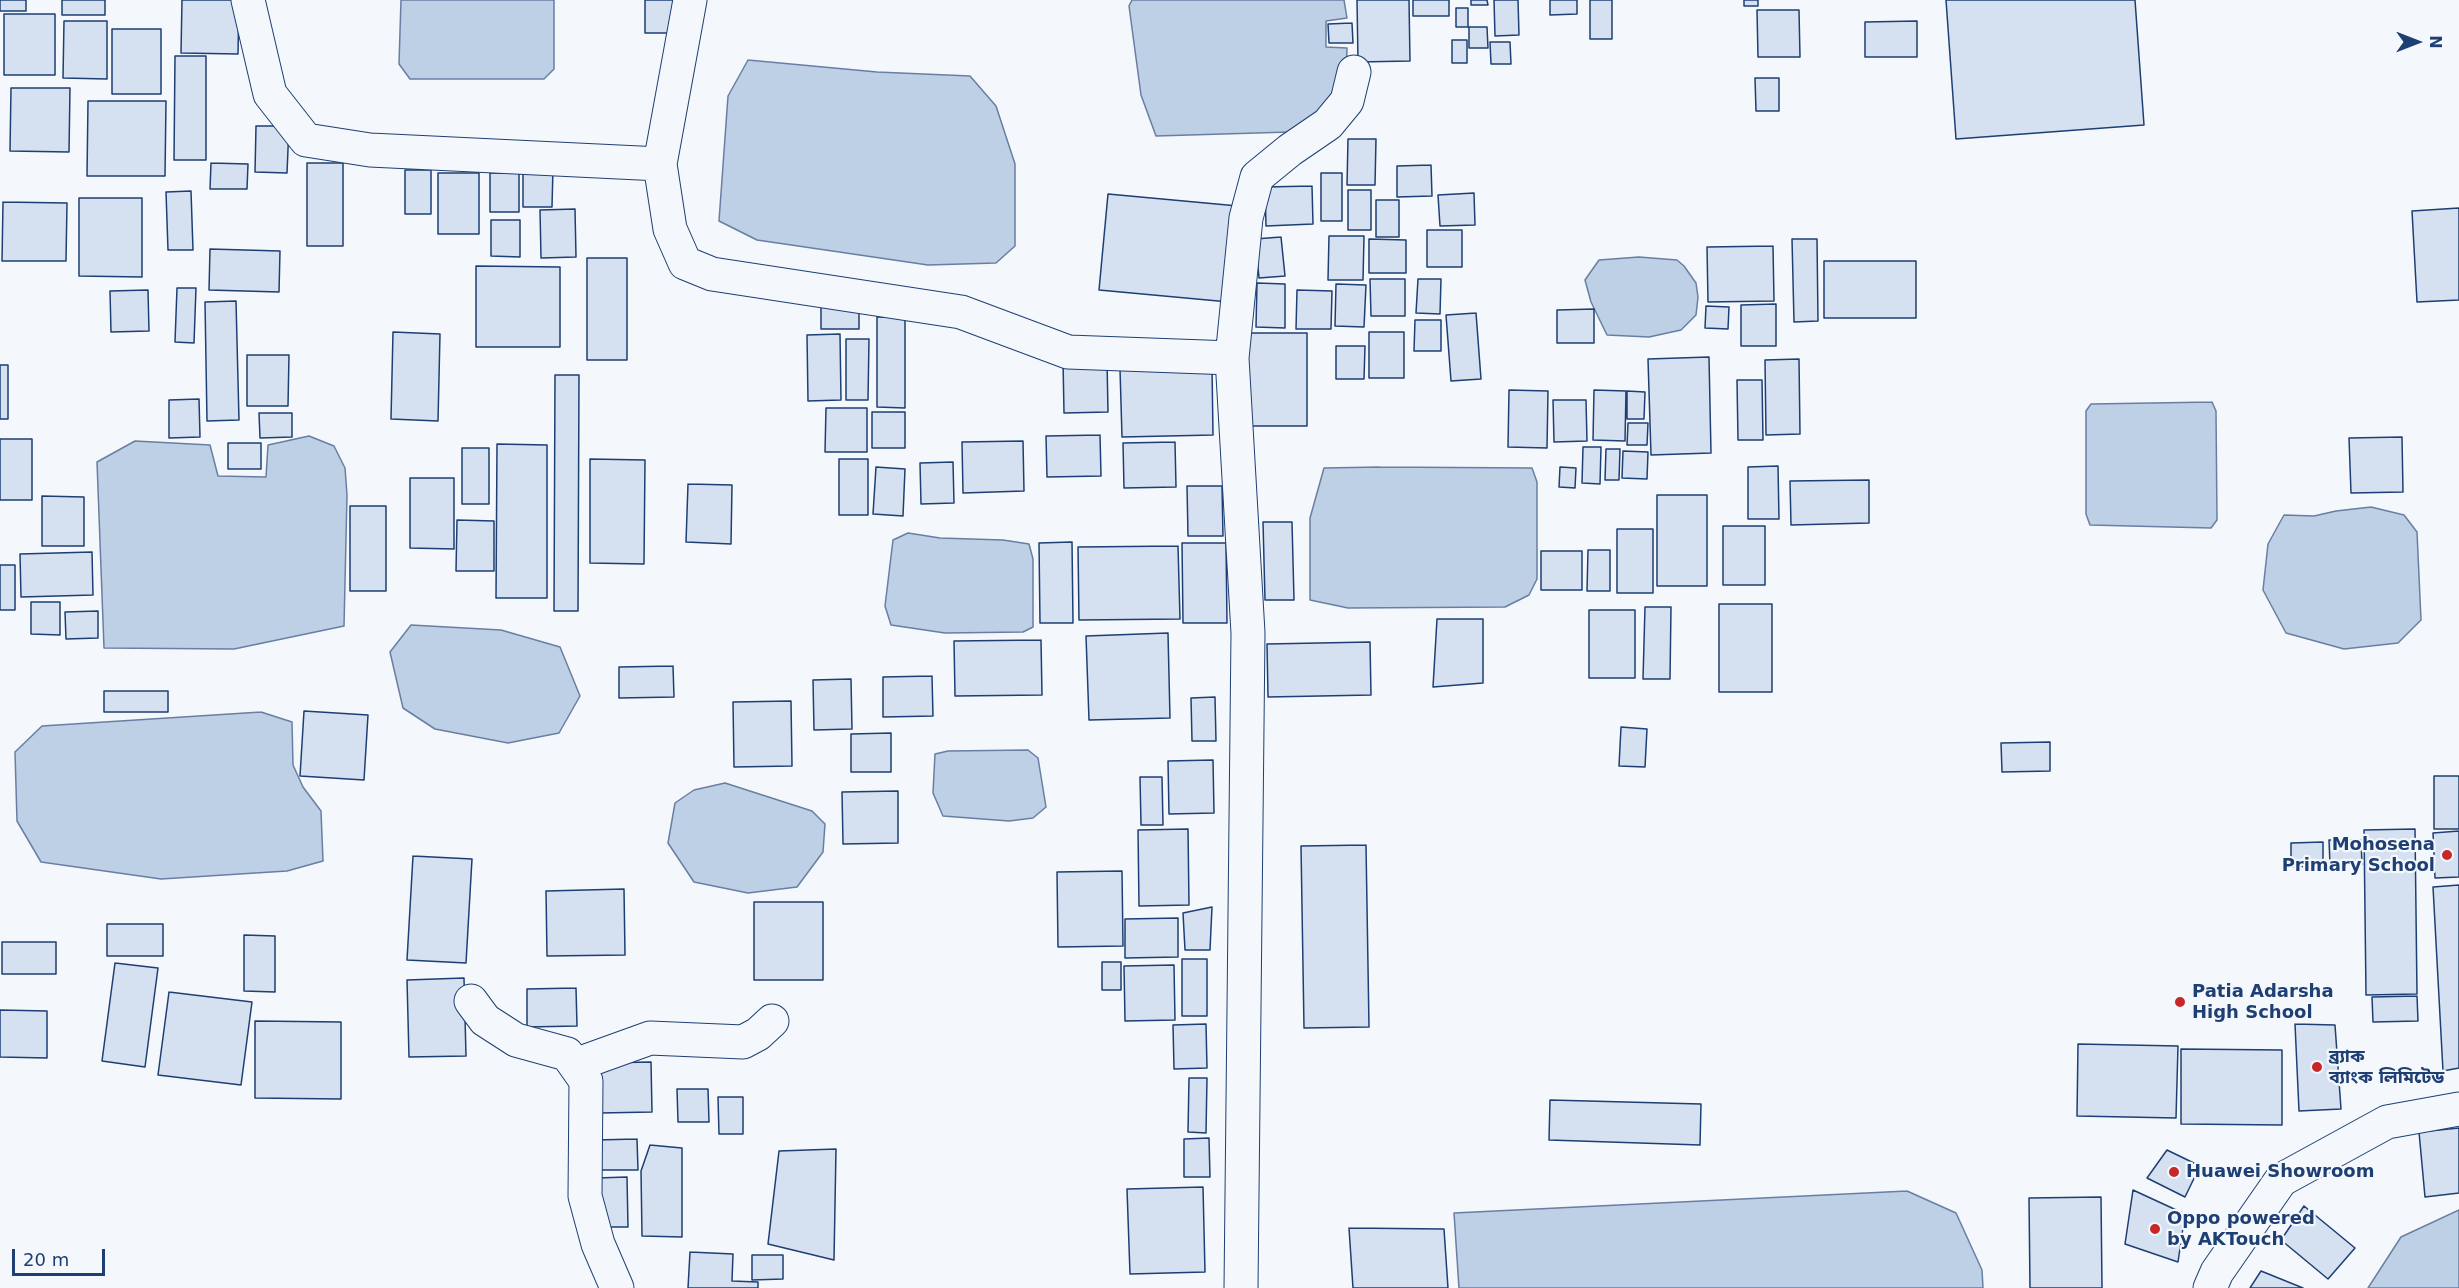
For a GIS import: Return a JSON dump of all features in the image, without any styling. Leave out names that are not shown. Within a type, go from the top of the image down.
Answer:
[{"type":"main road","points":[[248,0],[270,94],[306,140],[370,150],[660,164]]},
{"type":"main road","points":[[690,0],[660,164],[670,229],[685,263],[712,274],[962,312],[1068,352],[1232,358]]},
{"type":"main road","points":[[1240,1288],[1248,633],[1232,358],[1246,218],[1257,177],[1328,124],[1347,101],[1354,72]]},
{"type":"main road","points":[[471,1000],[485,1020],[516,1040],[567,1054],[586,1081],[585,1196],[598,1244],[617,1288]]},
{"type":"main road","points":[[575,1065],[650,1038],[743,1042],[758,1034],[772,1021]]},
{"type":"main road","points":[[2210,1288],[2217,1272],[2281,1180],[2387,1122],[2459,1109]]},
{"type":"water","points":[[401,0],[554,0],[554,69],[544,79],[410,79],[399,64]]},
{"type":"water","points":[[1132,0],[1344,0],[1347,18],[1326,21],[1326,47],[1347,48],[1346,82],[1328,112],[1290,132],[1156,136],[1141,95],[1129,6]]},
{"type":"water","points":[[748,60],[877,72],[970,76],[996,106],[1015,164],[1015,246],[996,263],[928,265],[757,240],[719,221],[728,96]]},
{"type":"water","points":[[1639,257],[1677,260],[1684,266],[1696,283],[1698,297],[1696,315],[1681,330],[1649,337],[1607,335],[1591,302],[1585,280],[1599,260]]},
{"type":"water","points":[[2212,402],[2216,411],[2217,520],[2211,528],[2090,525],[2086,514],[2086,411],[2091,404]]},
{"type":"water","points":[[309,436],[334,446],[345,468],[347,495],[344,626],[234,649],[104,648],[97,462],[135,441],[210,445],[218,476],[266,477],[268,445]]},
{"type":"water","points":[[1324,468],[1532,468],[1537,482],[1537,579],[1529,595],[1505,607],[1348,608],[1310,600],[1310,518]]},
{"type":"water","points":[[2371,507],[2404,515],[2417,532],[2421,620],[2398,643],[2344,649],[2286,633],[2263,590],[2268,544],[2284,515],[2314,516]]},
{"type":"water","points":[[908,533],[940,538],[1003,540],[1029,544],[1033,559],[1033,627],[1023,632],[945,633],[891,625],[885,606],[893,540]]},
{"type":"water","points":[[411,625],[501,630],[560,647],[580,696],[559,733],[508,743],[435,729],[403,708],[390,652]]},
{"type":"water","points":[[261,712],[292,722],[293,765],[303,787],[321,811],[323,861],[287,871],[161,879],[41,862],[17,821],[15,752],[42,726]]},
{"type":"water","points":[[1028,750],[1038,758],[1046,807],[1033,818],[1009,821],[943,816],[933,793],[935,754],[948,751]]},
{"type":"water","points":[[725,783],[812,811],[825,824],[823,852],[797,887],[748,893],[694,882],[668,843],[675,803],[694,790]]},
{"type":"water","points":[[1907,1191],[1956,1213],[1982,1270],[1983,1288],[1459,1288],[1454,1213]]},
{"type":"water","points":[[2459,1210],[2459,1288],[2368,1288],[2401,1237]]},
{"type":"building","points":[[0,0],[26,0],[26,11],[0,11]]},
{"type":"building","points":[[62,0],[105,0],[105,15],[62,15]]},
{"type":"building","points":[[182,0],[239,0],[238,54],[181,53]]},
{"type":"building","points":[[645,0],[681,0],[681,33],[645,33]]},
{"type":"building","points":[[1357,0],[1409,0],[1410,61],[1358,62]]},
{"type":"building","points":[[1413,0],[1449,0],[1449,16],[1413,16]]},
{"type":"building","points":[[1471,0],[1487,0],[1488,5],[1471,5]]},
{"type":"building","points":[[1494,0],[1518,0],[1519,35],[1495,36]]},
{"type":"building","points":[[1550,0],[1577,0],[1577,14],[1550,15]]},
{"type":"building","points":[[1590,0],[1612,0],[1612,39],[1590,39]]},
{"type":"building","points":[[1744,0],[1758,0],[1758,6],[1744,6]]},
{"type":"building","points":[[1946,0],[2135,0],[2144,125],[1956,139]]},
{"type":"building","points":[[1456,8],[1468,8],[1468,27],[1456,27]]},
{"type":"building","points":[[1757,10],[1799,10],[1800,57],[1758,57]]},
{"type":"building","points":[[4,14],[55,14],[55,75],[4,75]]},
{"type":"building","points":[[64,21],[107,21],[107,79],[63,78]]},
{"type":"building","points":[[1917,21],[1917,57],[1865,57],[1865,22]]},
{"type":"building","points":[[1352,23],[1353,43],[1329,43],[1328,24]]},
{"type":"building","points":[[1469,27],[1487,27],[1488,48],[1469,48]]},
{"type":"building","points":[[112,29],[161,29],[161,94],[112,94]]},
{"type":"building","points":[[1452,40],[1467,40],[1467,63],[1452,63]]},
{"type":"building","points":[[1490,42],[1510,42],[1511,64],[1491,64]]},
{"type":"building","points":[[175,56],[206,56],[206,160],[174,160]]},
{"type":"building","points":[[1755,78],[1779,78],[1779,111],[1756,111]]},
{"type":"building","points":[[11,88],[70,88],[69,152],[10,151]]},
{"type":"building","points":[[88,101],[166,101],[165,176],[87,176]]},
{"type":"building","points":[[256,126],[289,126],[287,173],[255,172]]},
{"type":"building","points":[[1348,139],[1376,139],[1375,185],[1347,185]]},
{"type":"building","points":[[211,163],[248,164],[247,189],[210,189]]},
{"type":"building","points":[[307,163],[343,163],[343,246],[307,246]]},
{"type":"building","points":[[1431,165],[1432,196],[1397,197],[1397,166]]},
{"type":"building","points":[[523,168],[553,168],[552,207],[523,207]]},
{"type":"building","points":[[405,170],[431,170],[431,214],[405,214]]},
{"type":"building","points":[[438,173],[479,173],[479,234],[438,234]]},
{"type":"building","points":[[490,173],[519,173],[519,212],[490,212]]},
{"type":"building","points":[[1321,173],[1342,173],[1342,221],[1321,221]]},
{"type":"building","points":[[1312,186],[1313,224],[1266,226],[1265,187]]},
{"type":"building","points":[[1348,190],[1371,190],[1371,230],[1348,230]]},
{"type":"building","points":[[191,191],[193,250],[168,250],[166,192]]},
{"type":"building","points":[[1474,193],[1475,225],[1440,226],[1438,195]]},
{"type":"building","points":[[1108,194],[1238,206],[1229,302],[1099,290]]},
{"type":"building","points":[[79,198],[142,198],[142,277],[79,276]]},
{"type":"building","points":[[1376,200],[1399,200],[1399,237],[1376,237]]},
{"type":"building","points":[[3,202],[67,203],[66,261],[2,261]]},
{"type":"building","points":[[2459,208],[2459,300],[2417,302],[2412,211]]},
{"type":"building","points":[[575,209],[576,257],[541,258],[540,210]]},
{"type":"building","points":[[491,220],[520,220],[520,257],[491,256]]},
{"type":"building","points":[[1427,230],[1462,230],[1462,267],[1427,267]]},
{"type":"building","points":[[1329,236],[1364,236],[1363,280],[1328,280]]},
{"type":"building","points":[[1281,237],[1285,276],[1259,278],[1255,239]]},
{"type":"building","points":[[1369,239],[1406,240],[1406,273],[1369,273]]},
{"type":"building","points":[[1792,239],[1817,239],[1818,321],[1794,322]]},
{"type":"building","points":[[1773,246],[1774,301],[1708,302],[1707,247]]},
{"type":"building","points":[[210,249],[280,251],[279,292],[209,290]]},
{"type":"building","points":[[587,258],[627,258],[627,360],[587,360]]},
{"type":"building","points":[[1824,261],[1916,261],[1916,318],[1824,318]]},
{"type":"building","points":[[476,266],[560,267],[560,347],[476,347]]},
{"type":"building","points":[[1370,279],[1405,279],[1405,316],[1371,316]]},
{"type":"building","points":[[1418,279],[1441,279],[1440,314],[1416,313]]},
{"type":"building","points":[[1257,283],[1285,284],[1285,328],[1256,327]]},
{"type":"building","points":[[1336,284],[1366,285],[1364,327],[1335,326]]},
{"type":"building","points":[[177,288],[196,288],[194,343],[175,342]]},
{"type":"building","points":[[148,290],[149,331],[111,332],[110,291]]},
{"type":"building","points":[[1297,290],[1332,291],[1331,329],[1296,329]]},
{"type":"building","points":[[236,301],[239,420],[207,421],[205,302]]},
{"type":"building","points":[[821,302],[859,302],[859,329],[821,329]]},
{"type":"building","points":[[1776,304],[1776,346],[1741,346],[1741,305]]},
{"type":"building","points":[[1706,306],[1729,307],[1728,329],[1705,328]]},
{"type":"building","points":[[1594,309],[1594,343],[1557,343],[1557,310]]},
{"type":"building","points":[[1476,313],[1481,379],[1451,381],[1446,315]]},
{"type":"building","points":[[877,317],[905,317],[905,408],[877,407]]},
{"type":"building","points":[[1415,320],[1441,320],[1441,351],[1414,351]]},
{"type":"building","points":[[393,332],[440,334],[438,421],[391,419]]},
{"type":"building","points":[[1369,332],[1404,332],[1404,378],[1369,378]]},
{"type":"building","points":[[1247,333],[1307,333],[1307,426],[1247,426]]},
{"type":"building","points":[[840,334],[841,400],[808,401],[807,335]]},
{"type":"building","points":[[846,339],[869,339],[868,400],[846,400]]},
{"type":"building","points":[[1336,346],[1365,346],[1364,379],[1336,379]]},
{"type":"building","points":[[247,355],[289,355],[288,406],[247,406]]},
{"type":"building","points":[[1709,357],[1711,453],[1651,455],[1648,359]]},
{"type":"building","points":[[1799,359],[1800,434],[1766,435],[1765,360]]},
{"type":"building","points":[[1063,360],[1107,360],[1108,412],[1064,413]]},
{"type":"building","points":[[0,365],[8,365],[8,419],[0,419]]},
{"type":"building","points":[[1212,367],[1213,435],[1122,437],[1120,369]]},
{"type":"building","points":[[555,375],[579,375],[578,611],[554,611]]},
{"type":"building","points":[[1737,380],[1762,380],[1763,440],[1738,440]]},
{"type":"building","points":[[1509,390],[1548,391],[1547,448],[1508,447]]},
{"type":"building","points":[[1594,390],[1626,391],[1625,441],[1593,440]]},
{"type":"building","points":[[1627,391],[1645,392],[1644,419],[1627,419]]},
{"type":"building","points":[[199,399],[200,437],[169,438],[169,400]]},
{"type":"building","points":[[1553,400],[1586,400],[1587,441],[1554,442]]},
{"type":"building","points":[[826,408],[867,408],[867,452],[825,452]]},
{"type":"building","points":[[872,412],[905,412],[905,448],[872,448]]},
{"type":"building","points":[[259,413],[292,413],[292,437],[260,438]]},
{"type":"building","points":[[1628,423],[1648,423],[1647,445],[1627,445]]},
{"type":"building","points":[[1100,435],[1101,476],[1047,477],[1046,436]]},
{"type":"building","points":[[2402,437],[2403,492],[2351,493],[2349,438]]},
{"type":"building","points":[[0,439],[32,439],[32,500],[0,500]]},
{"type":"building","points":[[1023,441],[1024,491],[963,493],[962,442]]},
{"type":"building","points":[[1175,442],[1176,487],[1124,488],[1123,443]]},
{"type":"building","points":[[228,443],[261,443],[261,469],[228,469]]},
{"type":"building","points":[[497,444],[547,445],[547,598],[496,598]]},
{"type":"building","points":[[1583,447],[1601,447],[1600,484],[1582,483]]},
{"type":"building","points":[[462,448],[489,448],[489,504],[462,504]]},
{"type":"building","points":[[1606,449],[1620,449],[1619,480],[1605,480]]},
{"type":"building","points":[[1623,451],[1648,452],[1647,479],[1622,478]]},
{"type":"building","points":[[590,459],[645,460],[644,564],[590,563]]},
{"type":"building","points":[[839,459],[868,459],[868,515],[839,515]]},
{"type":"building","points":[[953,462],[954,503],[921,504],[920,463]]},
{"type":"building","points":[[1778,466],[1779,519],[1748,519],[1748,467]]},
{"type":"building","points":[[876,467],[905,469],[903,516],[873,514]]},
{"type":"building","points":[[1560,467],[1576,468],[1575,488],[1559,487]]},
{"type":"building","points":[[410,478],[454,478],[454,549],[410,548]]},
{"type":"building","points":[[1869,480],[1869,523],[1791,525],[1790,481]]},
{"type":"building","points":[[688,484],[732,485],[731,544],[686,542]]},
{"type":"building","points":[[1187,486],[1222,486],[1223,536],[1188,536]]},
{"type":"building","points":[[1657,495],[1707,495],[1707,586],[1657,586]]},
{"type":"building","points":[[42,496],[84,497],[84,546],[42,546]]},
{"type":"building","points":[[350,506],[386,506],[386,591],[350,591]]},
{"type":"building","points":[[457,520],[494,521],[494,571],[456,571]]},
{"type":"building","points":[[1263,522],[1292,522],[1294,600],[1265,600]]},
{"type":"building","points":[[1723,526],[1765,526],[1765,585],[1723,585]]},
{"type":"building","points":[[1617,529],[1653,529],[1653,593],[1617,593]]},
{"type":"building","points":[[1072,542],[1073,623],[1040,623],[1039,543]]},
{"type":"building","points":[[1182,543],[1226,543],[1227,623],[1183,623]]},
{"type":"building","points":[[1178,546],[1180,619],[1079,620],[1078,547]]},
{"type":"building","points":[[1588,550],[1610,550],[1610,591],[1587,591]]},
{"type":"building","points":[[1541,551],[1582,551],[1582,590],[1541,590]]},
{"type":"building","points":[[92,552],[93,595],[21,597],[20,554]]},
{"type":"building","points":[[0,565],[15,565],[15,610],[0,610]]},
{"type":"building","points":[[31,602],[60,602],[60,635],[31,634]]},
{"type":"building","points":[[1719,604],[1772,604],[1772,692],[1719,692]]},
{"type":"building","points":[[1645,607],[1671,607],[1670,679],[1643,679]]},
{"type":"building","points":[[1589,610],[1635,610],[1635,678],[1589,678]]},
{"type":"building","points":[[98,611],[98,638],[66,639],[65,612]]},
{"type":"building","points":[[1437,619],[1483,619],[1483,683],[1433,687]]},
{"type":"building","points":[[1168,633],[1170,718],[1089,720],[1086,636]]},
{"type":"building","points":[[1041,640],[1042,695],[955,696],[954,641]]},
{"type":"building","points":[[1370,642],[1371,695],[1268,697],[1267,644]]},
{"type":"building","points":[[673,666],[674,697],[619,698],[619,667]]},
{"type":"building","points":[[932,676],[933,716],[883,717],[883,677]]},
{"type":"building","points":[[851,679],[852,729],[814,730],[813,680]]},
{"type":"building","points":[[104,691],[168,691],[168,712],[104,712]]},
{"type":"building","points":[[1215,697],[1216,741],[1192,741],[1191,698]]},
{"type":"building","points":[[791,701],[792,766],[734,767],[733,702]]},
{"type":"building","points":[[304,711],[368,715],[364,780],[300,776]]},
{"type":"building","points":[[1621,727],[1647,729],[1645,767],[1619,766]]},
{"type":"building","points":[[891,733],[891,772],[851,772],[851,734]]},
{"type":"building","points":[[2050,742],[2050,771],[2002,772],[2001,743]]},
{"type":"building","points":[[1213,760],[1214,813],[1169,814],[1168,761]]},
{"type":"building","points":[[2434,776],[2459,776],[2459,829],[2434,829]]},
{"type":"building","points":[[1140,777],[1162,777],[1163,825],[1141,825]]},
{"type":"building","points":[[898,791],[898,843],[843,844],[842,792]]},
{"type":"building","points":[[1188,829],[1189,905],[1139,906],[1138,830]]},
{"type":"building","points":[[2415,829],[2417,994],[2366,995],[2364,830]]},
{"type":"building","name":"Mohosena Primary School","points":[[2459,831],[2459,877],[2435,878],[2433,833]]},
{"type":"building","points":[[2329,840],[2361,840],[2362,864],[2330,865]]},
{"type":"building","points":[[2323,842],[2323,866],[2291,867],[2291,843]]},
{"type":"building","points":[[1366,845],[1369,1027],[1304,1028],[1301,846]]},
{"type":"building","points":[[413,856],[472,859],[466,963],[407,960]]},
{"type":"building","points":[[1122,871],[1123,946],[1058,947],[1057,872]]},
{"type":"building","points":[[2459,885],[2459,1068],[2443,1071],[2433,887]]},
{"type":"building","points":[[624,889],[625,955],[547,956],[546,891]]},
{"type":"building","points":[[754,902],[823,902],[823,980],[754,980]]},
{"type":"building","points":[[1212,907],[1210,950],[1185,950],[1183,913]]},
{"type":"building","points":[[1178,918],[1178,957],[1125,958],[1125,919]]},
{"type":"building","points":[[107,924],[163,924],[163,956],[107,956]]},
{"type":"building","points":[[244,935],[275,936],[275,992],[244,991]]},
{"type":"building","points":[[2,942],[56,942],[56,974],[2,974]]},
{"type":"building","points":[[1182,959],[1207,959],[1207,1016],[1182,1016]]},
{"type":"building","points":[[1102,962],[1121,962],[1121,990],[1102,990]]},
{"type":"building","points":[[115,963],[158,968],[145,1067],[102,1061]]},
{"type":"building","points":[[1174,965],[1175,1020],[1125,1021],[1124,966]]},
{"type":"building","points":[[464,978],[466,1056],[409,1057],[407,980]]},
{"type":"building","points":[[576,988],[577,1026],[527,1027],[527,989]]},
{"type":"building","points":[[169,992],[252,1002],[241,1085],[158,1075]]},
{"type":"building","points":[[2417,996],[2418,1021],[2373,1022],[2372,997]]},
{"type":"building","points":[[0,1010],[47,1011],[47,1058],[0,1057]]},
{"type":"building","points":[[255,1021],[341,1022],[341,1099],[255,1098]]},
{"type":"building","points":[[1206,1024],[1207,1068],[1174,1069],[1173,1025]]},
{"type":"building","name":"ব্র্যাক ব্যাংক লিমিটেড","points":[[2295,1024],[2335,1025],[2341,1109],[2299,1111]]},
{"type":"building","points":[[2078,1044],[2178,1046],[2176,1118],[2077,1116]]},
{"type":"building","points":[[2181,1049],[2282,1050],[2282,1125],[2181,1124]]},
{"type":"building","points":[[651,1062],[652,1112],[600,1113],[599,1063]]},
{"type":"building","points":[[1189,1078],[1207,1078],[1206,1133],[1188,1132]]},
{"type":"building","points":[[677,1089],[708,1089],[709,1122],[678,1122]]},
{"type":"building","points":[[718,1097],[743,1097],[743,1134],[719,1134]]},
{"type":"building","points":[[1550,1100],[1701,1104],[1700,1145],[1549,1140]]},
{"type":"building","points":[[2459,1128],[2459,1193],[2425,1197],[2419,1132]]},
{"type":"building","points":[[1209,1138],[1210,1177],[1184,1177],[1184,1139]]},
{"type":"building","points":[[637,1139],[638,1170],[595,1170],[595,1140]]},
{"type":"building","points":[[650,1145],[682,1148],[682,1237],[642,1236],[641,1171]]},
{"type":"building","points":[[836,1149],[834,1260],[768,1244],[779,1151]]},
{"type":"building","name":"Huawei Showroom","points":[[2167,1150],[2200,1166],[2185,1197],[2147,1178]]},
{"type":"building","points":[[627,1177],[628,1227],[598,1227],[597,1178]]},
{"type":"building","points":[[1203,1187],[1205,1272],[1130,1274],[1127,1189]]},
{"type":"building","name":"Oppo powered by AKTouch","points":[[2133,1190],[2185,1214],[2178,1262],[2125,1244]]},
{"type":"building","points":[[2101,1197],[2102,1288],[2030,1288],[2029,1198]]},
{"type":"building","points":[[2304,1206],[2355,1248],[2328,1279],[2281,1240]]},
{"type":"building","points":[[1349,1228],[1444,1229],[1448,1288],[1353,1288]]},
{"type":"building","points":[[690,1252],[733,1254],[732,1281],[758,1282],[758,1288],[688,1288]]},
{"type":"building","points":[[752,1255],[783,1255],[783,1279],[752,1280]]},
{"type":"building","points":[[2261,1271],[2303,1288],[2250,1288]]},
{"type":"place","name":"Mohosena Primary School","points":[[2447,855]]},
{"type":"place","name":"Patia Adarsha High School","points":[[2180,1002]]},
{"type":"place","name":"ব্র্যাক ব্যাংক লিমিটেড","points":[[2317,1067]]},
{"type":"place","name":"Huawei Showroom","points":[[2174,1172]]},
{"type":"place","name":"Oppo powered by AKTouch","points":[[2155,1229]]}]
